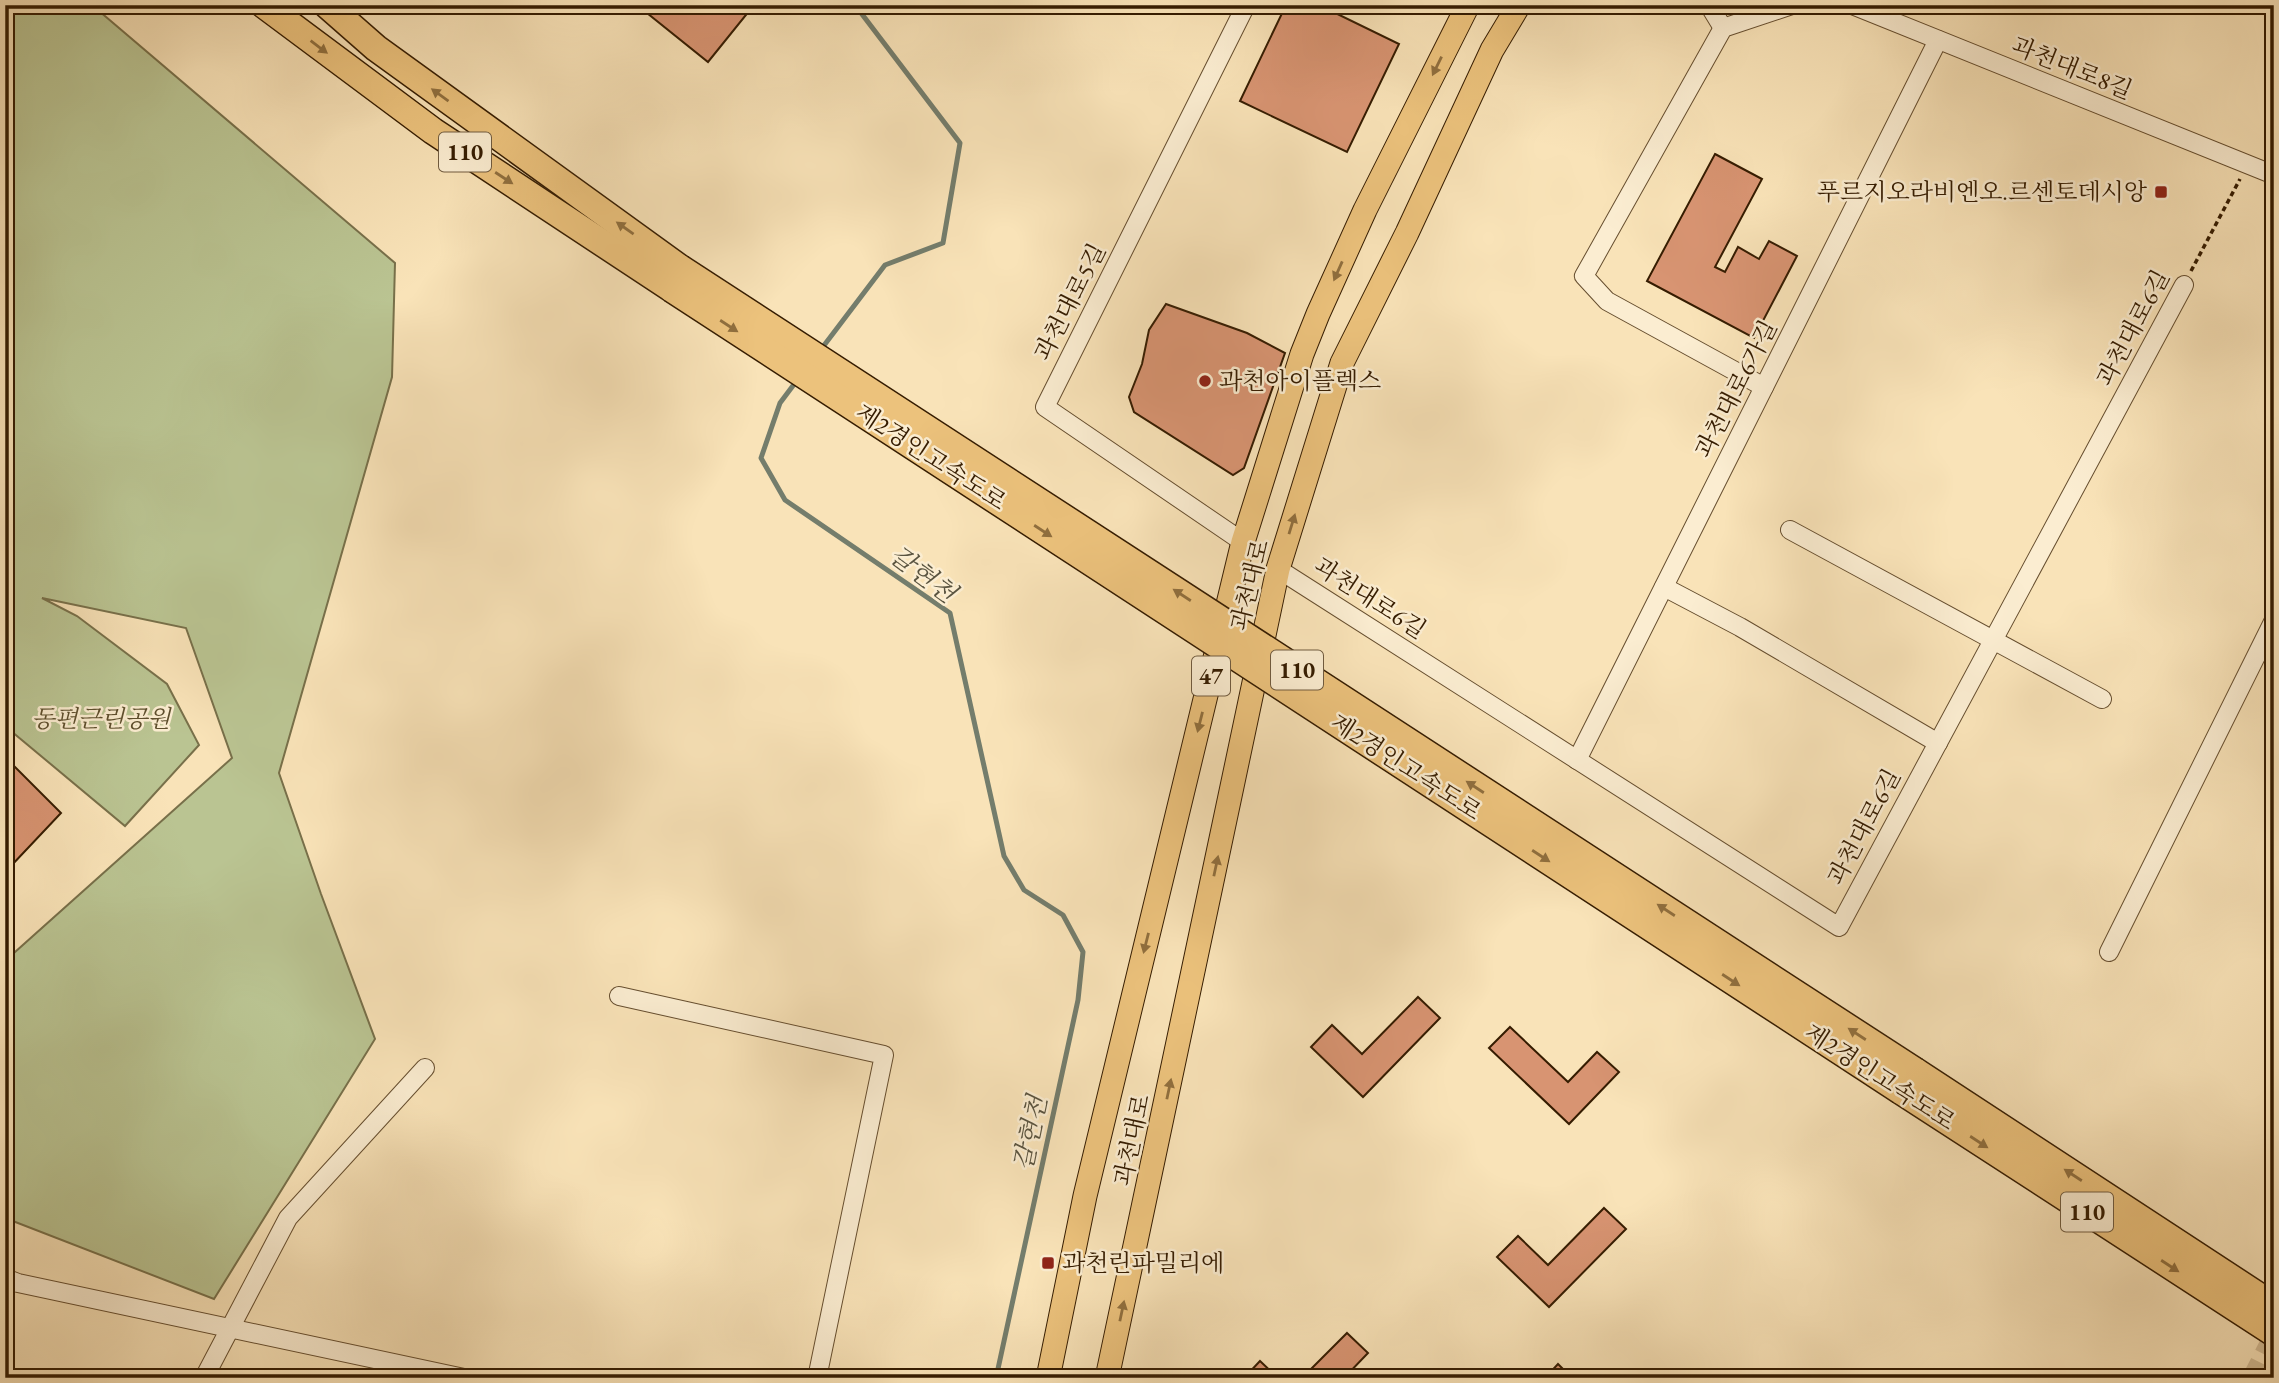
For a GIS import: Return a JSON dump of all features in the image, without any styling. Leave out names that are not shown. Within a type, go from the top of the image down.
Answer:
[{"type":"highway","name":"제2경인고속도로","points":[[264,5],[433,131],[676,278],[1908,1081],[2274,1333]]},
{"type":"highway","name":"제2경인고속도로","points":[[327,5],[376,48],[676,278]]},
{"type":"highway","name":"제2경인고속도로","points":[[1908,1081],[2274,1306]]},
{"type":"main road","name":"과천대로","points":[[1048,1378],[1086,1196],[1242,542],[1302,354],[1318,314],[1365,210],[1468,5]]},
{"type":"main road","name":"과천대로","points":[[1107,1378],[1278,569],[1342,363],[1407,233],[1492,50],[1519,5]]},
{"type":"street","name":"과천대로5길","points":[[1242,542],[1045,407],[1246,5]]},
{"type":"street","points":[[1709,5],[1723,28]]},
{"type":"street","points":[[1765,387],[1607,301],[1584,276],[1723,28],[1792,5]]},
{"type":"street","name":"과천대로8길","points":[[1852,5],[2274,175]]},
{"type":"street","name":"과천대로6가길","points":[[1577,760],[1938,40]]},
{"type":"street","name":"과천대로6길","points":[[1278,569],[1839,927],[2183,285]]},
{"type":"street","points":[[1790,530],[2102,699]]},
{"type":"street","points":[[1664,587],[1938,743]]},
{"type":"street","points":[[2109,952],[2274,620]]},
{"type":"street","points":[[619,996],[884,1055],[817,1378]]},
{"type":"street","points":[[204,1378],[288,1218],[425,1068]]},
{"type":"street","points":[[5,1278],[18,1283],[464,1378]]},
{"type":"path","name":"과천대로6길","points":[[2183,285],[2248,165]]},
{"type":"green space","name":"동편근린공원","points":[[5,5],[92,5],[395,263],[392,377],[279,773],[375,1039],[214,1299],[5,1218],[5,961],[232,758],[186,628],[42,598],[77,616],[167,684],[199,745],[125,826],[5,726]]},
{"type":"building","points":[[637,5],[754,5],[708,62]]},
{"type":"building","points":[[1286,5],[1319,5],[1399,44],[1347,152],[1240,101]]},
{"type":"building","points":[[2115,5],[2134,5],[2130,13]]},
{"type":"building","points":[[1715,154],[1762,179],[1715,267],[1725,272],[1738,247],[1759,259],[1769,241],[1797,256],[1754,338],[1647,281]]},
{"type":"building","name":"과천아이플렉스","points":[[1166,304],[1247,333],[1285,353],[1244,468],[1233,475],[1134,412],[1129,397],[1142,364],[1149,330]]},
{"type":"building","points":[[5,757],[61,813],[10,867],[5,862]]},
{"type":"building","points":[[1418,997],[1440,1018],[1363,1097],[1311,1047],[1332,1025],[1362,1054]]},
{"type":"building","points":[[1510,1027],[1568,1082],[1597,1052],[1619,1072],[1569,1124],[1489,1048]]},
{"type":"building","points":[[1604,1208],[1626,1229],[1549,1307],[1497,1257],[1518,1236],[1548,1265]]},
{"type":"building","points":[[1347,1333],[1368,1353],[1344,1378],[1302,1378]]},
{"type":"building","points":[[1260,1361],[1278,1378],[1244,1378]]},
{"type":"building","points":[[1558,1364],[1572,1378],[1545,1378]]},
{"type":"waterway","name":"갈현천","points":[[819,352],[885,265],[943,243],[960,143],[855,5]]},
{"type":"waterway","name":"갈현천","points":[[798,379],[780,403],[761,458],[785,500],[950,613],[1004,856],[1024,890],[1063,915],[1083,952],[1078,1000],[996,1378]]},
{"type":"tunnel","points":[[2251,1378],[2274,1333]]},
{"type":"place","name":"푸르지오라비엔오.르센토데시앙","points":[[2161,192]]},
{"type":"place","name":"과천아이플렉스","points":[[1205,381]]},
{"type":"place","name":"과천린파밀리에","points":[[1048,1263]]}]
